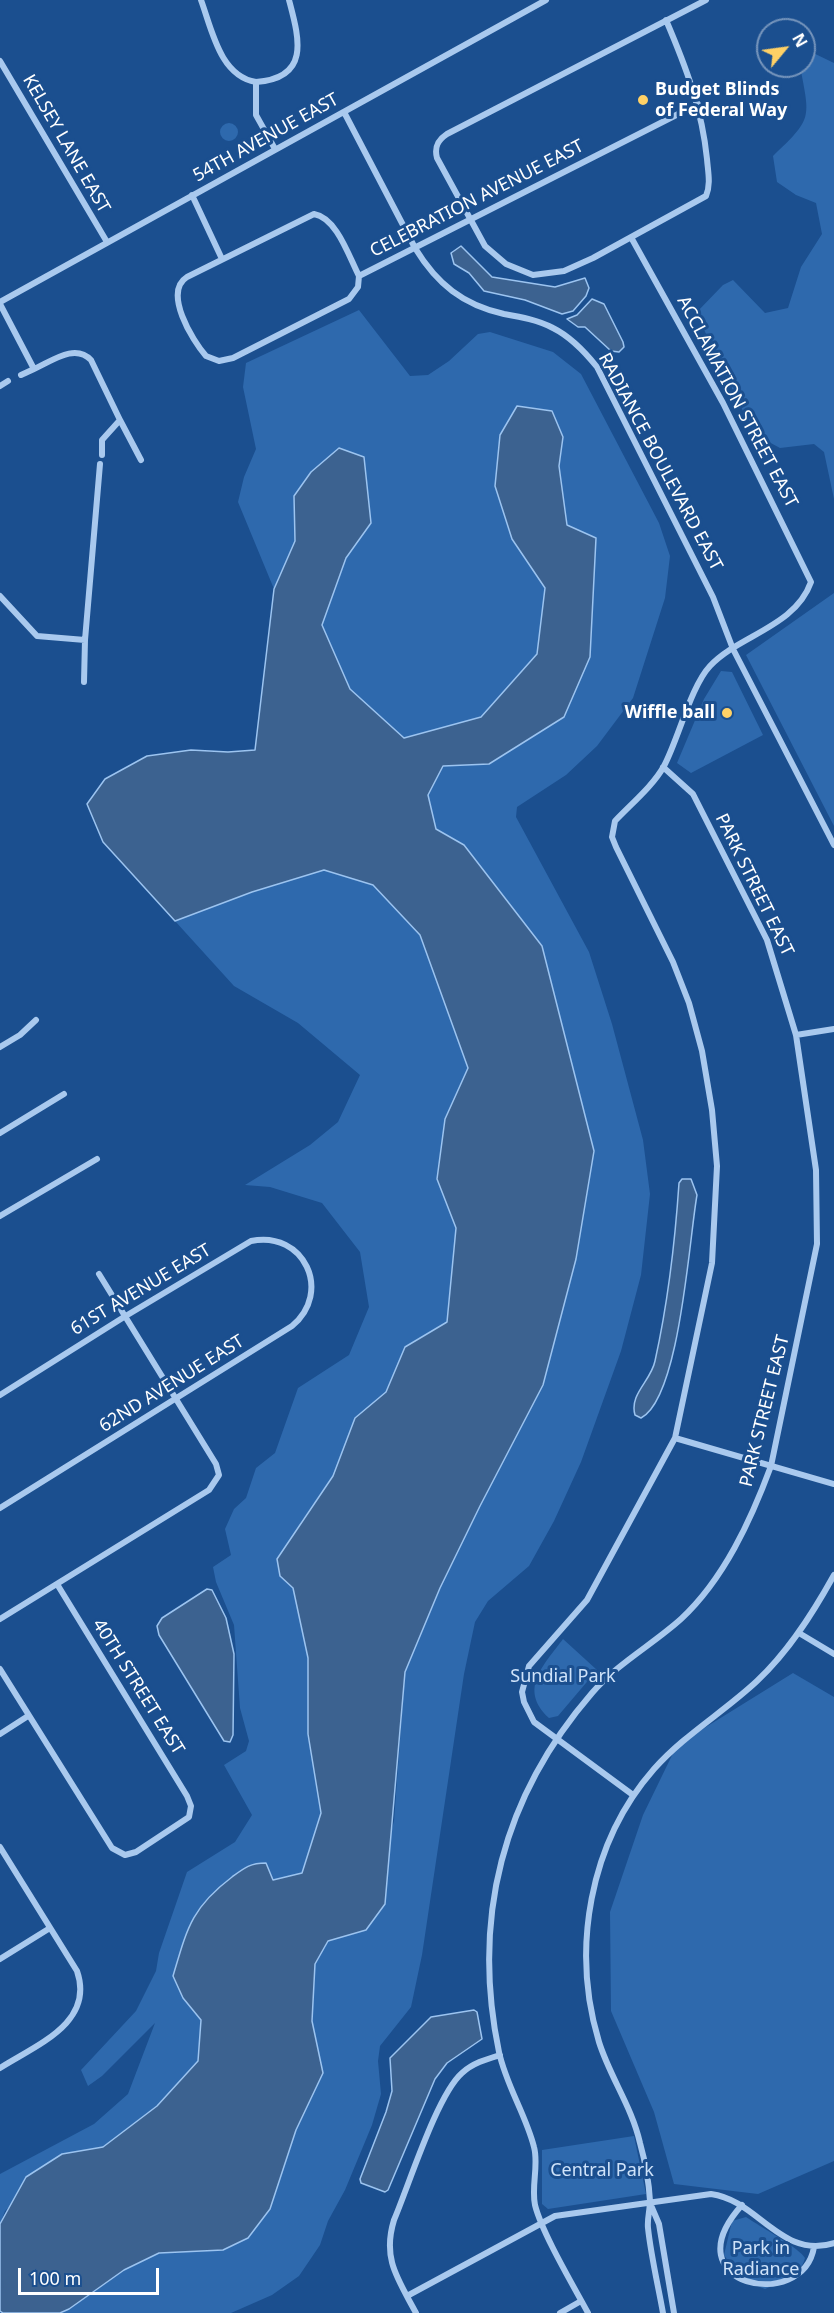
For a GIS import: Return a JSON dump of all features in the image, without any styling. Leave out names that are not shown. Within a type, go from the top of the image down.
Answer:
[{"type":"street","points":[[201,0],[230,69],[245,80],[256,82],[280,77],[288,72],[296,59],[299,43],[289,0]]},
{"type":"street","name":"54TH AVENUE EAST","points":[[0,303],[546,0]]},
{"type":"street","points":[[666,20],[693,83],[704,125],[709,183],[706,196],[632,239],[564,271],[533,275],[518,271],[495,256],[485,246],[472,218],[437,158],[437,144],[447,134],[666,20],[706,0]]},
{"type":"street","name":"KELSEY LANE EAST","points":[[0,61],[106,243]]},
{"type":"street","points":[[256,82],[256,115],[275,149]]},
{"type":"street","name":"CELEBRATION AVENUE EAST","points":[[222,259],[183,280],[177,287],[178,305],[201,351],[206,356],[219,361],[233,358],[349,299],[358,287],[358,276],[698,104]]},
{"type":"street","name":"RADIANCE BOULEVARD EAST","points":[[344,112],[427,268],[456,296],[479,307],[531,319],[553,328],[584,351],[597,367],[713,597],[733,649],[834,845]]},
{"type":"street","points":[[192,195],[222,259],[306,216],[319,215],[331,224],[358,276]]},
{"type":"street","name":"ACCLAMATION STREET EAST","points":[[632,239],[723,403],[812,582],[804,596],[768,630],[733,649]]},
{"type":"street","points":[[0,303],[34,369]]},
{"type":"street","points":[[21,375],[75,351],[84,353],[91,360],[141,460]]},
{"type":"street","points":[[0,386],[8,381]]},
{"type":"street","points":[[102,455],[102,440],[120,420]]},
{"type":"street","points":[[84,682],[85,640],[99,464]]},
{"type":"street","points":[[0,596],[37,636],[85,640]]},
{"type":"street","points":[[633,1795],[534,1722],[524,1702],[522,1692],[529,1666],[587,1600],[675,1438],[712,1263],[717,1166],[712,1110],[702,1051],[689,1003],[673,962],[616,847],[612,829],[615,821],[663,767],[708,668],[733,649]]},
{"type":"street","name":"PARK STREET EAST","points":[[588,2313],[535,2205],[534,2147],[500,2055],[490,2000],[489,1967],[491,1919],[500,1860],[528,1785],[556,1739],[609,1677],[681,1619],[700,1599],[728,1557],[758,1501],[771,1466],[817,1244],[816,1170],[796,1035],[767,940],[693,794],[663,767]]},
{"type":"street","points":[[0,1047],[21,1035],[36,1020]]},
{"type":"street","points":[[796,1035],[834,1029]]},
{"type":"street","points":[[0,1133],[64,1094]]},
{"type":"street","points":[[0,1216],[97,1159]]},
{"type":"street","name":"61ST AVENUE EAST","points":[[0,1395],[251,1241],[277,1241],[293,1249],[301,1257]]},
{"type":"street","name":"62ND AVENUE EAST","points":[[0,1508],[301,1319],[312,1294],[309,1276],[301,1257]]},
{"type":"street","points":[[0,1619],[209,1490],[218,1481],[216,1464],[99,1274]]},
{"type":"street","points":[[675,1438],[834,1484]]},
{"type":"street","points":[[674,2313],[659,2224],[650,2202],[640,2140],[600,2043],[591,2012],[586,1942],[593,1888],[611,1838],[633,1795],[677,1745],[756,1682],[799,1633],[834,1575]]},
{"type":"street","name":"40TH STREET EAST","points":[[28,1716],[108,1844],[116,1851],[125,1855],[136,1852],[186,1821],[191,1806],[187,1796],[57,1584]]},
{"type":"street","points":[[799,1633],[834,1654]]},
{"type":"street","points":[[0,1668],[28,1716],[0,1734]]},
{"type":"street","points":[[0,1847],[77,1971],[81,1986],[79,2006],[67,2024],[0,2068]]},
{"type":"street","points":[[0,1959],[50,1928]]},
{"type":"street","points":[[416,2313],[396,2276],[389,2252],[389,2237],[394,2220],[447,2090],[463,2072],[500,2055]]},
{"type":"street","points":[[406,2296],[542,2222],[571,2212],[711,2194],[729,2198],[742,2205],[782,2237],[814,2247],[834,2243]]},
{"type":"street","points":[[650,2202],[648,2226],[663,2313]]},
{"type":"street","points":[[742,2205],[728,2221],[719,2248],[728,2276],[742,2288]]},
{"type":"street","points":[[801,2281],[811,2266],[814,2247]]},
{"type":"street","points":[[560,2313],[581,2301]]},
{"type":"green space","points":[[816,54],[834,63],[834,499],[824,452],[814,444],[780,448],[754,434],[696,313],[723,285],[733,280],[765,313],[788,308],[801,267],[822,234],[816,203],[796,195],[777,182],[773,156],[802,125],[805,117],[806,97],[802,78],[816,78]]},
{"type":"green space","points":[[229,123],[235,126],[238,132],[235,138],[229,141],[223,138],[220,132],[223,126]]},
{"type":"green space","points":[[359,310],[410,376],[428,375],[449,361],[478,334],[490,332],[553,352],[581,374],[659,523],[670,556],[665,598],[633,698],[597,746],[566,775],[517,807],[516,817],[589,952],[612,1024],[643,1140],[650,1194],[641,1275],[621,1351],[581,1462],[554,1521],[529,1566],[488,1601],[475,1622],[464,1674],[422,1955],[411,2007],[380,2046],[378,2061],[381,2094],[372,2125],[345,2190],[328,2221],[320,2245],[299,2276],[272,2295],[231,2313],[60,2313],[124,2270],[159,2253],[223,2250],[248,2238],[270,2208],[296,2130],[323,2073],[312,2021],[315,1964],[328,1941],[366,1930],[394,1821],[405,1672],[440,1588],[543,1385],[576,1259],[594,1151],[542,946],[464,845],[436,829],[428,795],[443,766],[489,764],[564,717],[567,525],[559,466],[563,437],[552,411],[517,406],[500,435],[495,486],[512,539],[545,588],[537,654],[481,717],[404,738],[350,689],[322,625],[346,558],[371,523],[311,472],[294,496],[295,541],[274,589],[238,502],[244,477],[256,449],[243,387],[246,363]]},
{"type":"green space","points":[[834,593],[834,826],[746,655]]},
{"type":"green space","points":[[721,671],[732,672],[763,735],[691,773],[677,763],[704,699]]},
{"type":"green space","points":[[324,870],[373,885],[420,935],[468,1068],[445,1119],[437,1179],[456,1228],[447,1322],[405,1347],[386,1392],[355,1418],[333,1476],[301,1522],[280,1576],[293,1588],[308,1658],[308,1734],[321,1813],[302,1873],[273,1880],[183,1998],[201,2020],[198,2061],[157,2106],[103,2147],[62,2154],[5,2211],[0,2224],[0,2174],[94,2124],[128,2094],[155,2023],[102,2076],[88,2086],[81,2070],[136,2011],[156,1971],[159,1953],[187,1872],[235,1842],[252,1815],[224,1765],[246,1751],[249,1741],[240,1708],[234,1625],[216,1582],[213,1567],[231,1555],[225,1529],[234,1509],[246,1498],[256,1468],[275,1453],[298,1388],[349,1355],[369,1307],[360,1252],[322,1203],[270,1187],[245,1185],[310,1145],[338,1122],[360,1075],[298,1023],[234,986],[175,921],[252,892]]},
{"type":"green space","name":"Sundial Park","points":[[563,1639],[597,1670],[558,1716],[549,1718],[535,1697],[535,1687],[542,1668]]},
{"type":"green space","points":[[793,1673],[834,1697],[834,2161],[758,2194],[674,2184],[654,2112],[611,2011],[610,1912],[643,1815],[677,1745]]},
{"type":"green space","name":"Central Park","points":[[634,2136],[646,2194],[548,2209],[542,2204],[542,2150]]},
{"type":"green space","name":"Park in Radiance","points":[[746,2217],[802,2254],[805,2258],[799,2270],[765,2289],[740,2279],[724,2255],[732,2221]]},
{"type":"shaded area","points":[[461,246],[492,277],[555,287],[585,278],[589,288],[586,296],[573,311],[562,314],[525,300],[484,291],[469,273],[454,264],[451,253]]},
{"type":"shaded area","points":[[592,299],[604,304],[623,342],[624,347],[619,352],[611,351],[585,327],[578,327],[567,319],[577,315]]},
{"type":"shaded area","points":[[517,406],[552,411],[563,437],[559,466],[567,525],[596,538],[590,657],[564,717],[489,764],[443,766],[428,795],[436,829],[464,845],[542,946],[594,1151],[576,1259],[543,1385],[440,1588],[405,1672],[385,1904],[366,1930],[328,1941],[315,1964],[312,2021],[323,2073],[296,2130],[270,2209],[248,2238],[223,2250],[159,2253],[124,2270],[60,2313],[3,2313],[0,2311],[0,2224],[26,2177],[62,2154],[103,2147],[157,2106],[198,2061],[201,2020],[183,1998],[173,1976],[192,1920],[218,1888],[251,1865],[266,1863],[273,1880],[302,1873],[321,1813],[308,1734],[308,1658],[293,1588],[280,1576],[277,1559],[333,1476],[355,1418],[386,1392],[405,1347],[447,1322],[456,1228],[437,1179],[445,1119],[468,1068],[420,935],[373,885],[324,870],[252,892],[175,921],[103,842],[87,804],[105,779],[147,756],[191,750],[228,752],[255,750],[274,589],[295,541],[294,496],[311,472],[339,448],[364,457],[371,523],[346,558],[322,625],[350,689],[404,738],[481,717],[537,654],[545,588],[512,539],[495,486],[500,435]]},
{"type":"shaded area","points":[[682,1179],[691,1179],[697,1195],[681,1315],[665,1381],[654,1404],[641,1418],[635,1415],[635,1401],[655,1361],[664,1317],[679,1183]]},
{"type":"shaded area","points":[[207,1589],[212,1590],[226,1618],[234,1654],[233,1735],[230,1742],[224,1741],[159,1635],[157,1626],[162,1618]]},
{"type":"shaded area","points":[[474,2010],[477,2012],[482,2039],[447,2063],[435,2079],[388,2190],[385,2192],[361,2183],[360,2179],[392,2091],[390,2058],[431,2017]]},
{"type":"place","name":"Budget Blinds of Federal Way","points":[[643,100]]},
{"type":"place","name":"Wiffle ball","points":[[727,713]]}]
